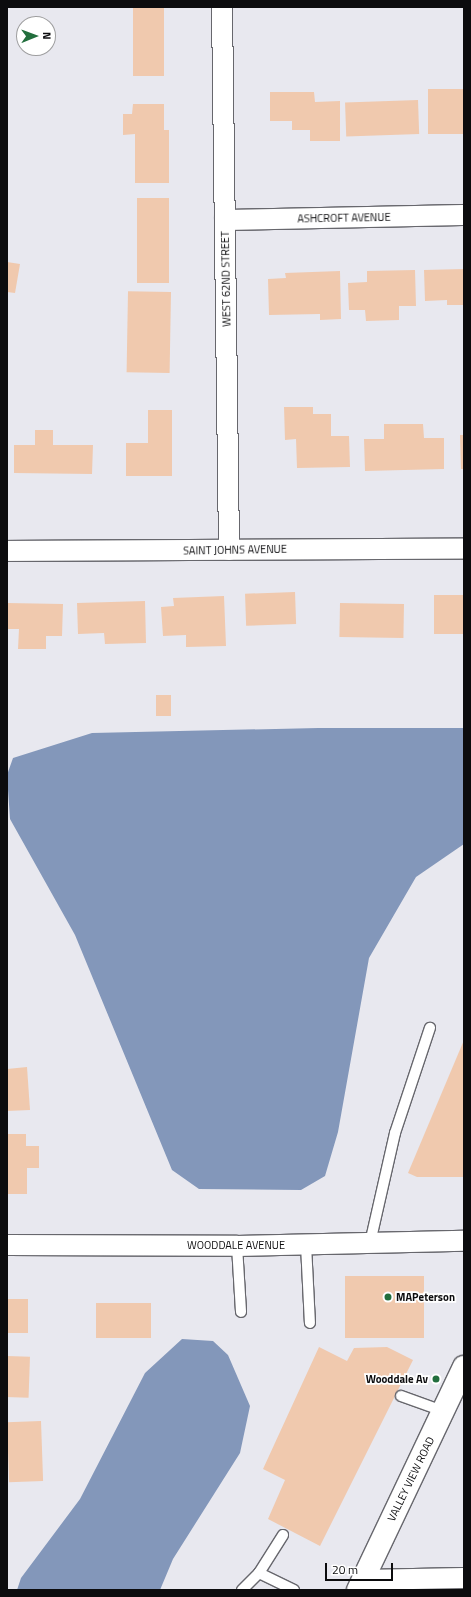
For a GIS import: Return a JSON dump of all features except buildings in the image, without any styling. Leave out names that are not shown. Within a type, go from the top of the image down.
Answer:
[{"type":"street","name":"WEST 62ND STREET","points":[[222,7],[229,550]]},
{"type":"street","name":"ASHCROFT AVENUE","points":[[225,220],[464,215]]},
{"type":"street","name":"SAINT JOHNS AVENUE","points":[[7,551],[464,549]]},
{"type":"street","name":"WOODDALE AVENUE","points":[[7,1244],[237,1246],[464,1241]]},
{"type":"street","name":"VALLEY VIEW ROAD","points":[[360,1585],[443,1411],[459,1388],[464,1368]]},
{"type":"street","points":[[360,1585],[464,1578]]},
{"type":"lane","points":[[370,1243],[395,1133],[430,1028]]},
{"type":"lane","points":[[306,1245],[310,1323]]},
{"type":"lane","points":[[237,1246],[241,1312]]},
{"type":"lane","points":[[402,1396],[443,1411]]},
{"type":"lane","points":[[242,1590],[259,1573],[283,1535]]},
{"type":"lane","points":[[259,1573],[294,1590]]},
{"type":"water","points":[[318,728],[464,728],[464,844],[416,877],[369,958],[338,1132],[325,1176],[301,1190],[199,1189],[172,1170],[75,935],[10,819],[7,775],[13,758],[92,733]]},
{"type":"water","points":[[182,1339],[213,1341],[228,1355],[250,1406],[240,1453],[173,1559],[160,1590],[17,1590],[21,1578],[80,1499],[145,1373]]},
{"type":"place","name":"MAPeterson","points":[[388,1297]]},
{"type":"place","name":"Wooddale Av","points":[[436,1379]]}]
